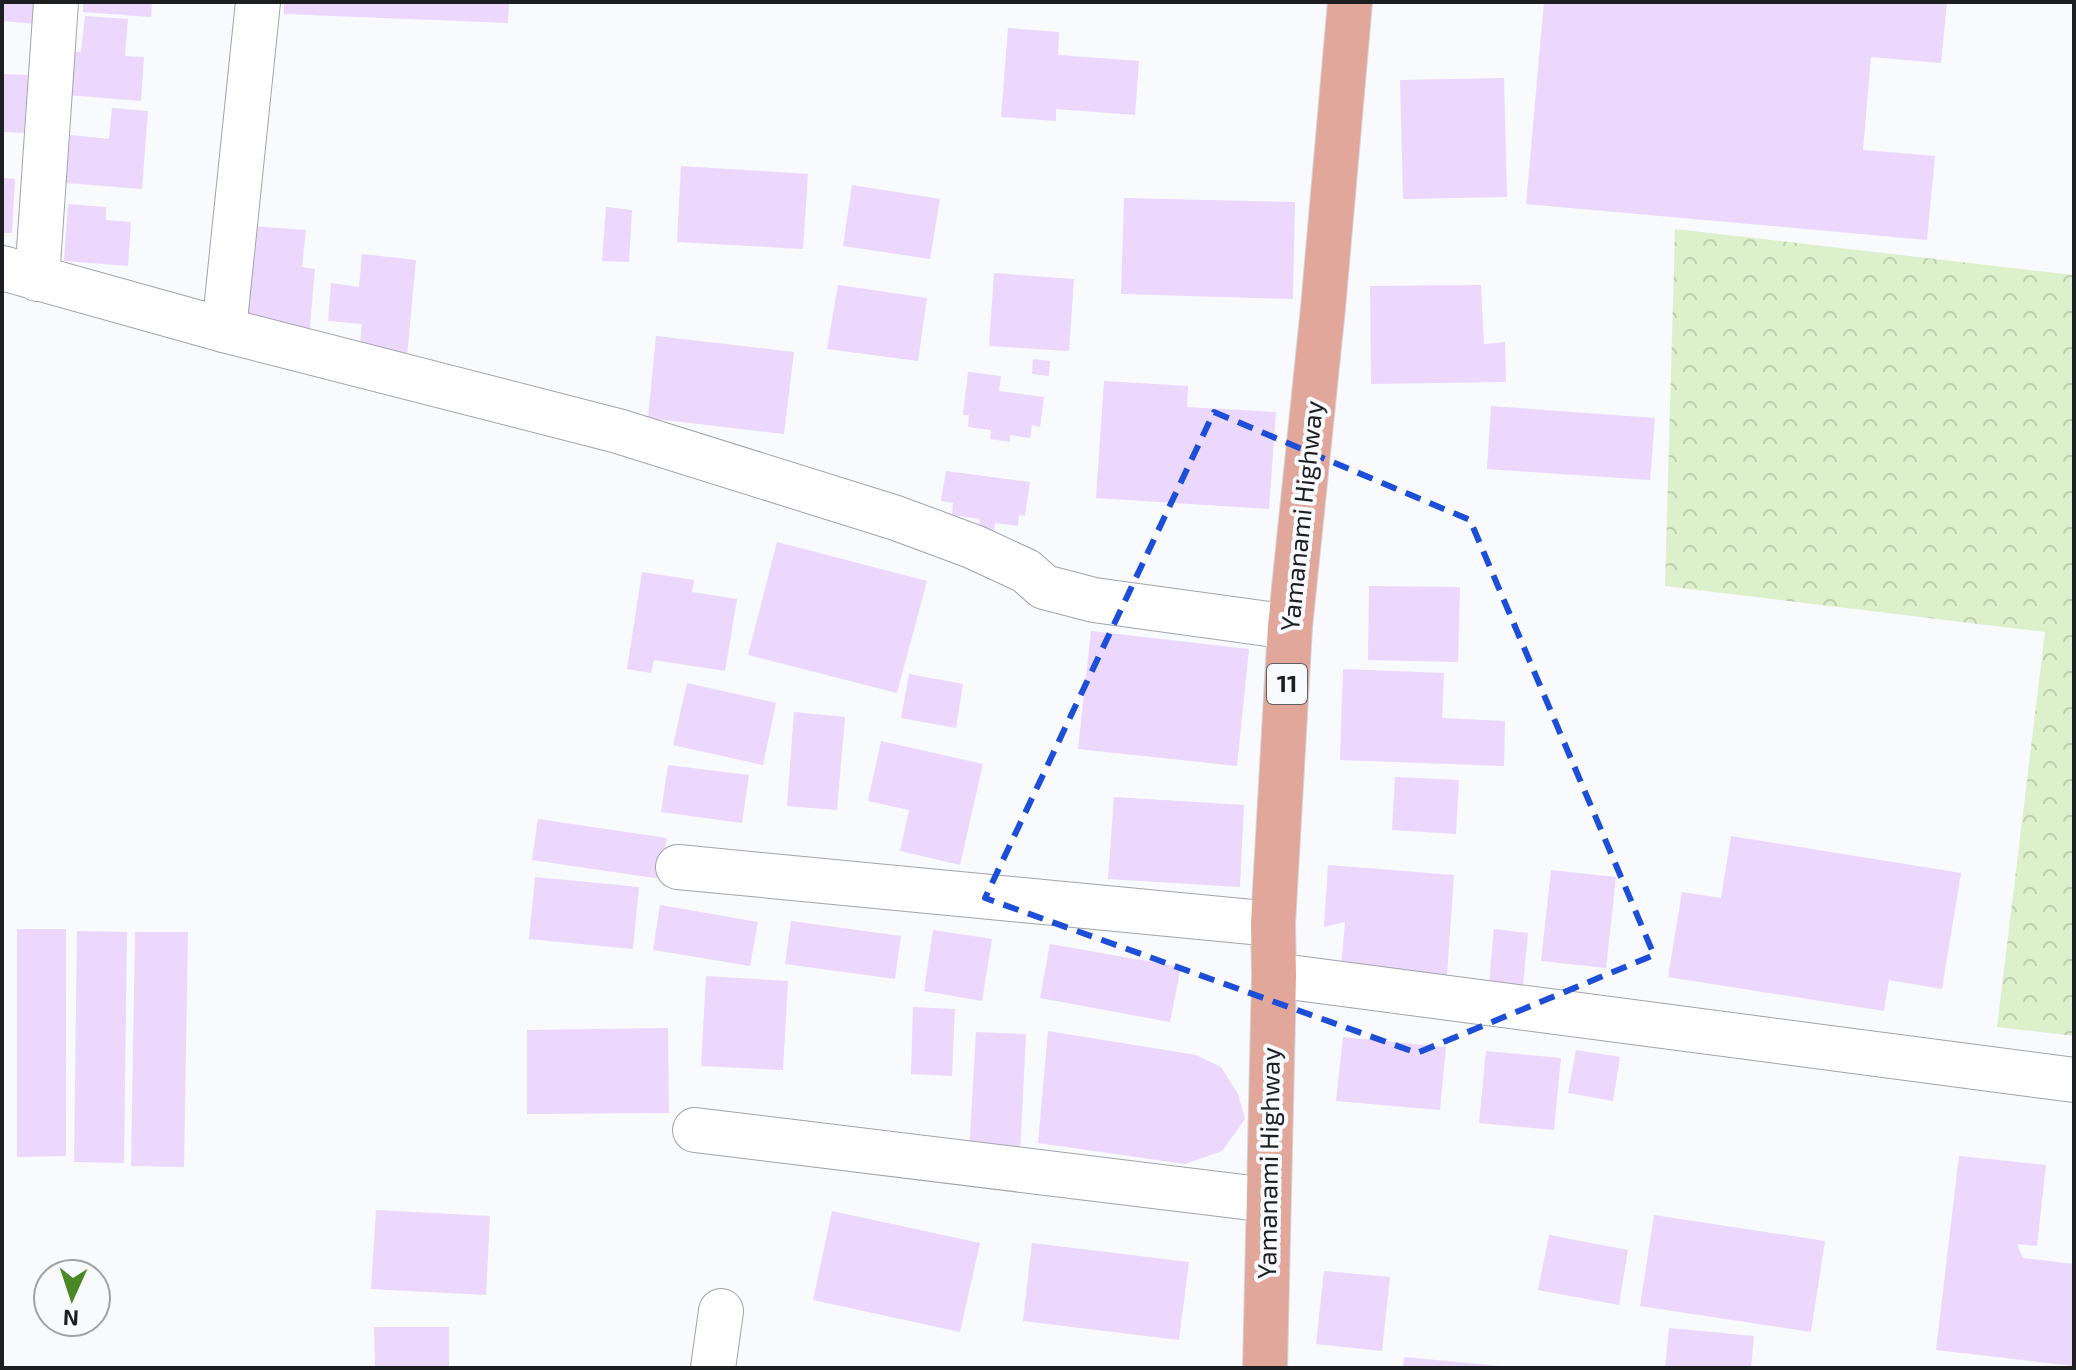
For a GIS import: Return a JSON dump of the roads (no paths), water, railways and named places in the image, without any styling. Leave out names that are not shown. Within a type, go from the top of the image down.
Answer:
[{"type":"main road","name":"Yamanami Highway","points":[[1265,1368],[1273,924],[1290,627],[1350,2]]},
{"type":"street","points":[[56,2],[20,274],[618,431],[896,518],[974,547],[1026,571],[1044,587],[1094,600],[1290,627]]},
{"type":"street","points":[[224,330],[258,2]]},
{"type":"street","points":[[678,867],[1273,924]]},
{"type":"street","points":[[1274,975],[2074,1080]]},
{"type":"street","points":[[695,1130],[1268,1200]]},
{"type":"street","points":[[713,1368],[721,1311]]}]
